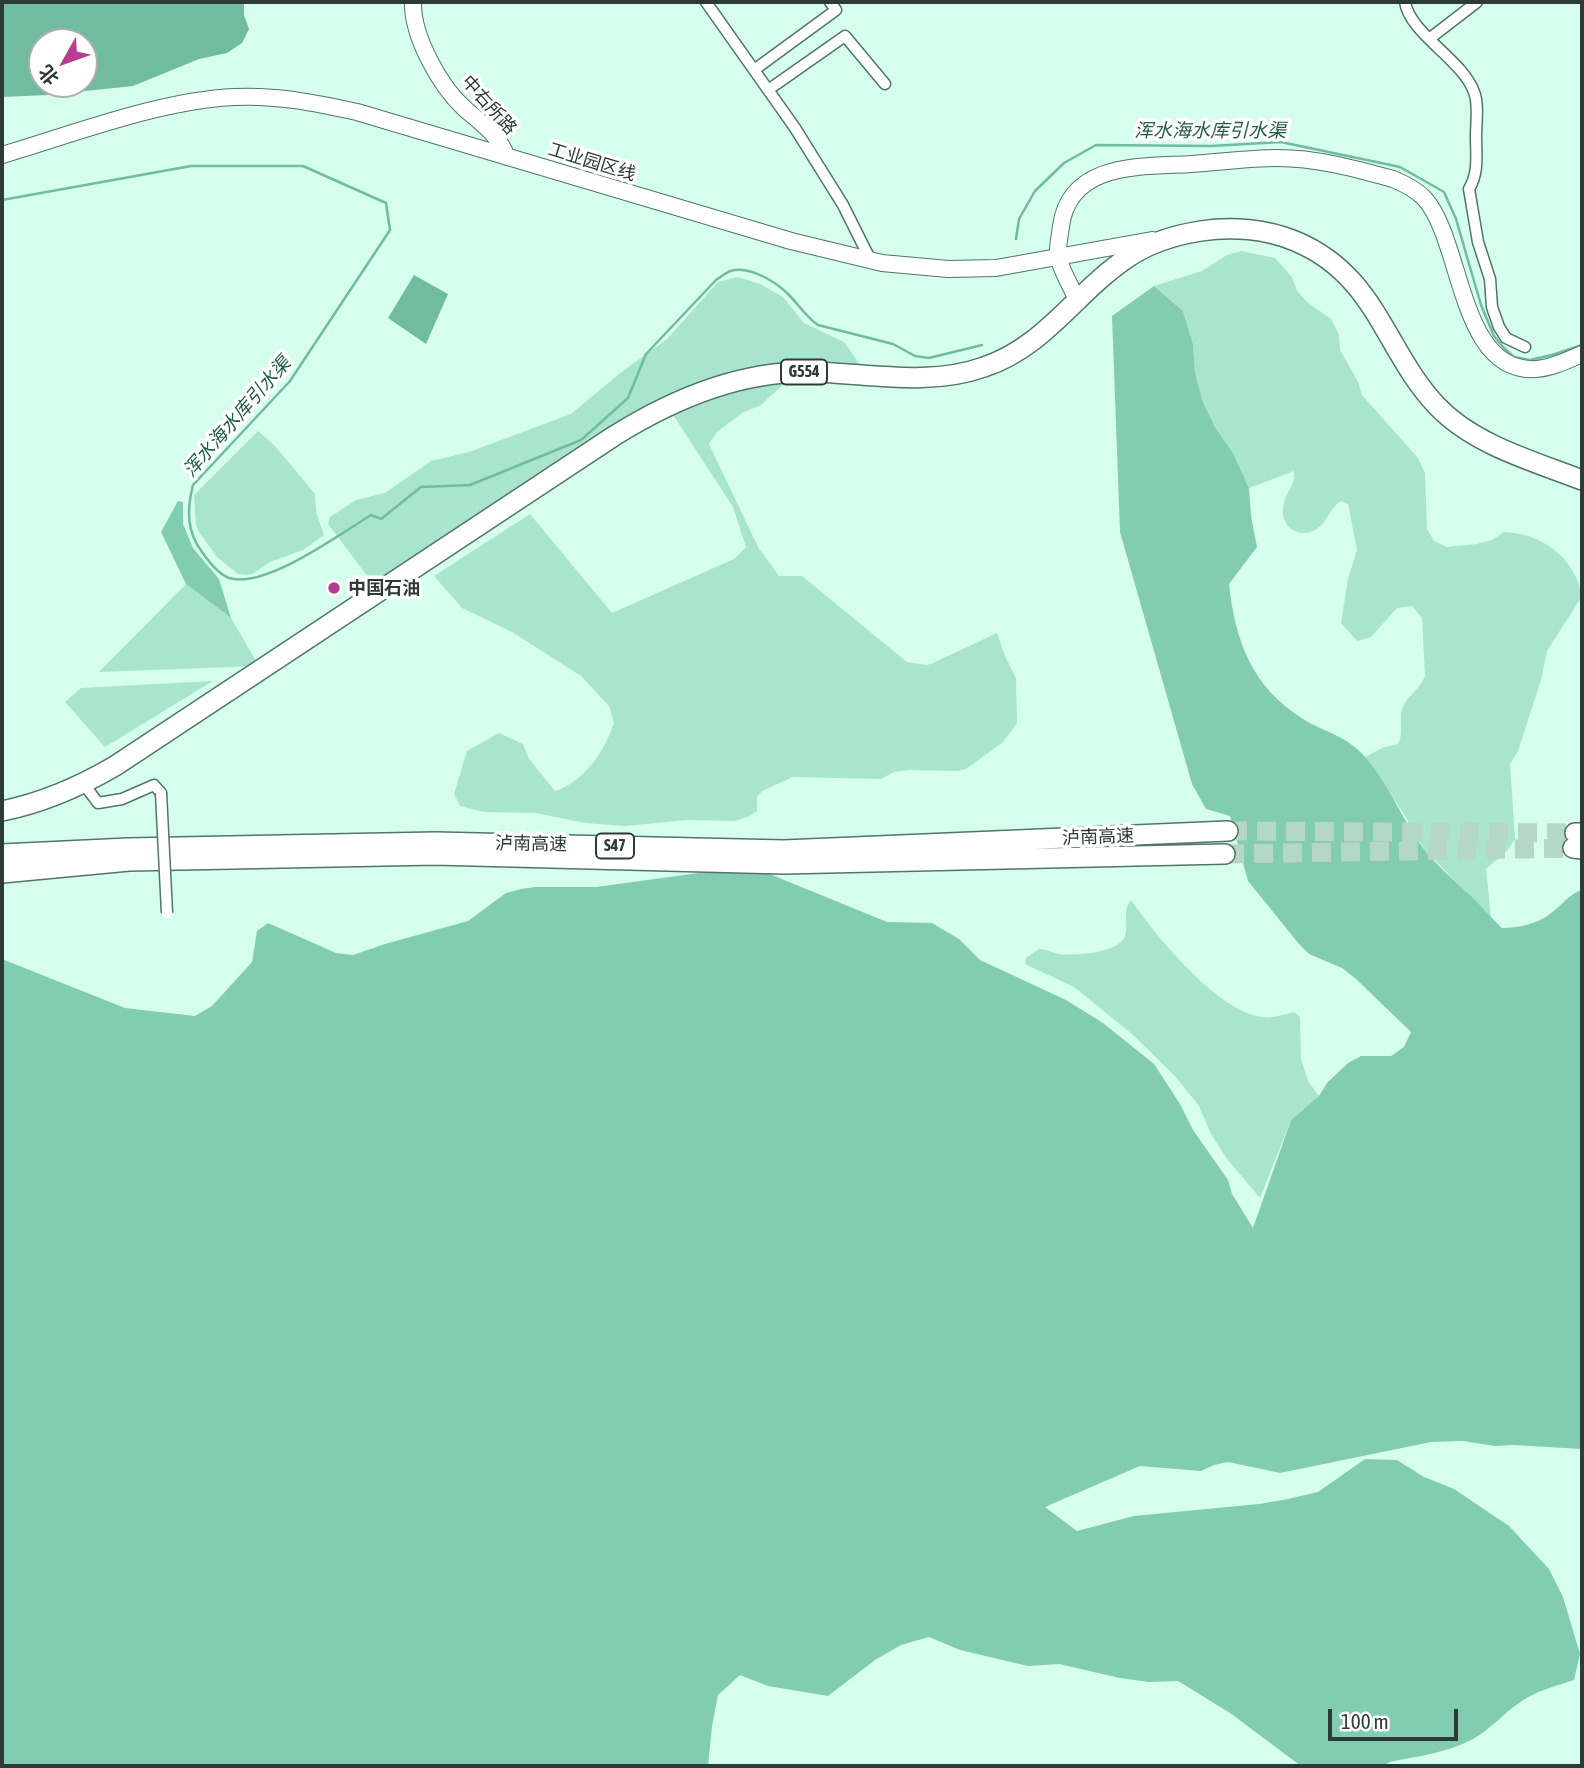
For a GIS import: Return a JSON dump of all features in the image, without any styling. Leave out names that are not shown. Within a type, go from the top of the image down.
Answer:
[{"type":"highway","name":"G554","points":[[2,811],[49,798],[83,783],[138,751],[614,436],[666,407],[720,385],[774,374],[811,372],[921,377],[972,371],[998,362],[1024,348],[1049,329],[1129,256],[1176,236],[1210,229],[1245,229],[1280,236],[1310,248],[1335,265],[1362,292],[1420,384],[1445,413],[1469,431],[1503,448],[1582,480]]},
{"type":"highway","name":"泸南高速","points":[[2,854],[128,848],[435,842],[784,850],[1228,831]]},
{"type":"highway","name":"泸南高速","points":[[2,873],[129,862],[422,856],[784,864],[1225,854]]},
{"type":"main road","name":"中右所路","points":[[412,2],[415,23],[432,65],[457,100],[491,130],[507,157]]},
{"type":"main road","name":"工业园区线","points":[[2,155],[183,104],[222,98],[260,97],[304,101],[357,112],[791,241],[871,261],[912,267],[974,270],[1010,267],[1176,236]]},
{"type":"main road","points":[[1078,302],[1058,257],[1065,210],[1078,190],[1097,176],[1146,167],[1280,158],[1327,163],[1394,179],[1423,197],[1440,223],[1484,312],[1491,349],[1504,360],[1518,367],[1533,369],[1582,354]]},
{"type":"street","points":[[706,2],[795,128],[843,205],[871,261]]},
{"type":"street","points":[[754,70],[836,10],[830,2]]},
{"type":"street","points":[[1405,2],[1406,9],[1429,39],[1462,72],[1475,94],[1476,176],[1469,189],[1478,242],[1490,279],[1484,312],[1506,338],[1525,347]]},
{"type":"street","points":[[1429,39],[1477,2]]},
{"type":"street","points":[[768,90],[845,36],[884,84]]},
{"type":"street","points":[[83,783],[98,803],[122,799],[154,785],[161,793],[167,913]]},
{"type":"shaded area","points":[[2,2],[244,2],[244,15],[249,29],[242,43],[227,53],[199,59],[133,86],[98,90],[98,28],[28,28],[28,96],[2,97]]},
{"type":"shaded area","points":[[1241,251],[1275,258],[1292,277],[1297,291],[1307,302],[1331,319],[1339,335],[1340,350],[1358,382],[1362,395],[1418,458],[1425,473],[1427,529],[1434,541],[1447,547],[1477,544],[1492,540],[1504,532],[1518,533],[1555,550],[1572,570],[1578,582],[1582,596],[1547,651],[1541,680],[1518,751],[1510,764],[1515,839],[1507,851],[1486,869],[1491,918],[1424,849],[1365,757],[1382,748],[1398,744],[1400,740],[1402,709],[1425,676],[1422,618],[1412,606],[1397,608],[1371,637],[1357,641],[1341,623],[1348,579],[1357,550],[1348,504],[1341,501],[1319,527],[1308,533],[1301,533],[1286,523],[1283,510],[1293,484],[1294,471],[1249,488],[1233,453],[1215,427],[1203,402],[1195,373],[1193,344],[1183,311],[1154,286],[1202,271],[1227,255]]},
{"type":"shaded area","points":[[414,275],[448,294],[426,344],[388,318]]},
{"type":"shaded area","points":[[738,277],[760,284],[783,297],[804,323],[844,342],[861,366],[802,367],[761,405],[742,413],[717,432],[709,444],[758,547],[779,576],[802,576],[907,662],[927,665],[997,633],[1016,678],[1017,723],[1003,742],[966,769],[909,770],[894,772],[881,779],[793,777],[762,791],[757,797],[757,811],[735,821],[687,820],[625,826],[585,823],[536,813],[484,812],[460,806],[454,794],[467,751],[499,733],[523,744],[529,759],[555,791],[575,780],[592,764],[614,723],[609,706],[581,676],[512,632],[462,608],[434,576],[530,514],[612,613],[734,559],[746,547],[733,507],[666,404],[374,585],[328,524],[330,517],[356,500],[385,493],[431,461],[469,452],[571,414],[667,339],[718,282]]},
{"type":"shaded area","points":[[1154,286],[1183,311],[1193,344],[1195,373],[1203,402],[1215,427],[1233,453],[1249,488],[1257,547],[1229,584],[1236,625],[1249,661],[1259,677],[1285,706],[1303,719],[1343,739],[1366,758],[1382,779],[1423,848],[1502,928],[1533,923],[1582,890],[1582,1449],[1495,1446],[1463,1441],[1431,1442],[1280,1473],[1228,1462],[1201,1471],[1140,1466],[1045,1507],[1077,1531],[1134,1516],[1288,1499],[1318,1492],[1365,1459],[1397,1460],[1424,1477],[1454,1489],[1509,1526],[1549,1569],[1563,1597],[1580,1654],[1574,1680],[1525,1699],[1479,1735],[1453,1748],[1390,1762],[1383,1766],[1301,1766],[1230,1713],[1178,1681],[1149,1682],[1120,1678],[1059,1664],[1028,1666],[960,1650],[929,1637],[901,1645],[875,1660],[828,1696],[768,1686],[740,1675],[718,1695],[708,1766],[2,1766],[2,959],[125,1008],[195,1016],[212,1006],[252,962],[257,931],[268,923],[336,953],[353,955],[468,921],[506,893],[521,889],[596,887],[750,866],[887,922],[932,923],[959,939],[980,960],[1066,1000],[1103,1023],[1154,1064],[1193,1130],[1228,1180],[1232,1194],[1253,1228],[1291,1120],[1319,1096],[1327,1083],[1348,1063],[1361,1056],[1391,1056],[1404,1047],[1411,1032],[1342,968],[1309,954],[1248,881],[1230,816],[1206,809],[1192,784],[1120,532],[1112,316]]},
{"type":"shaded area","points":[[258,431],[275,446],[315,494],[316,512],[324,535],[303,550],[270,562],[247,575],[238,574],[217,557],[199,532],[194,495]]},
{"type":"shaded area","points":[[178,501],[183,502],[183,524],[193,548],[219,579],[231,618],[186,584],[161,532]]},
{"type":"shaded area","points":[[186,584],[231,618],[259,666],[99,672]]},
{"type":"shaded area","points":[[213,681],[105,747],[65,702],[81,688]]},
{"type":"shaded area","points":[[1131,900],[1171,951],[1226,1002],[1262,1017],[1294,1012],[1300,1017],[1301,1059],[1308,1081],[1319,1096],[1291,1120],[1260,1198],[1227,1159],[1211,1134],[1199,1106],[1175,1076],[1132,1034],[1074,987],[1025,964],[1026,958],[1039,949],[1060,954],[1076,954],[1106,950],[1121,942],[1125,936],[1127,908]]},
{"type":"waterway","name":"浑水海水库引水渠","points":[[1016,239],[1019,219],[1035,191],[1064,163],[1096,145],[1211,146],[1281,142],[1400,167],[1444,192],[1456,219],[1481,305],[1494,336],[1503,347],[1514,357],[1530,360],[1582,345]]},
{"type":"waterway","name":"浑水海水库引水渠","points":[[2,200],[191,166],[303,166],[386,203],[390,230],[290,381],[193,485],[189,511],[193,536],[211,564],[229,578],[244,579],[282,568],[371,515],[381,519],[421,487],[470,485],[581,440],[628,398],[646,354],[716,280],[732,270],[749,271],[771,281],[788,294],[818,325],[893,344],[915,356],[929,358],[982,345]]},
{"type":"tunnel","points":[[1228,831],[1575,833]]},
{"type":"tunnel","points":[[1225,854],[1573,848]]},
{"type":"place","name":"中国石油","points":[[334,588]]}]
